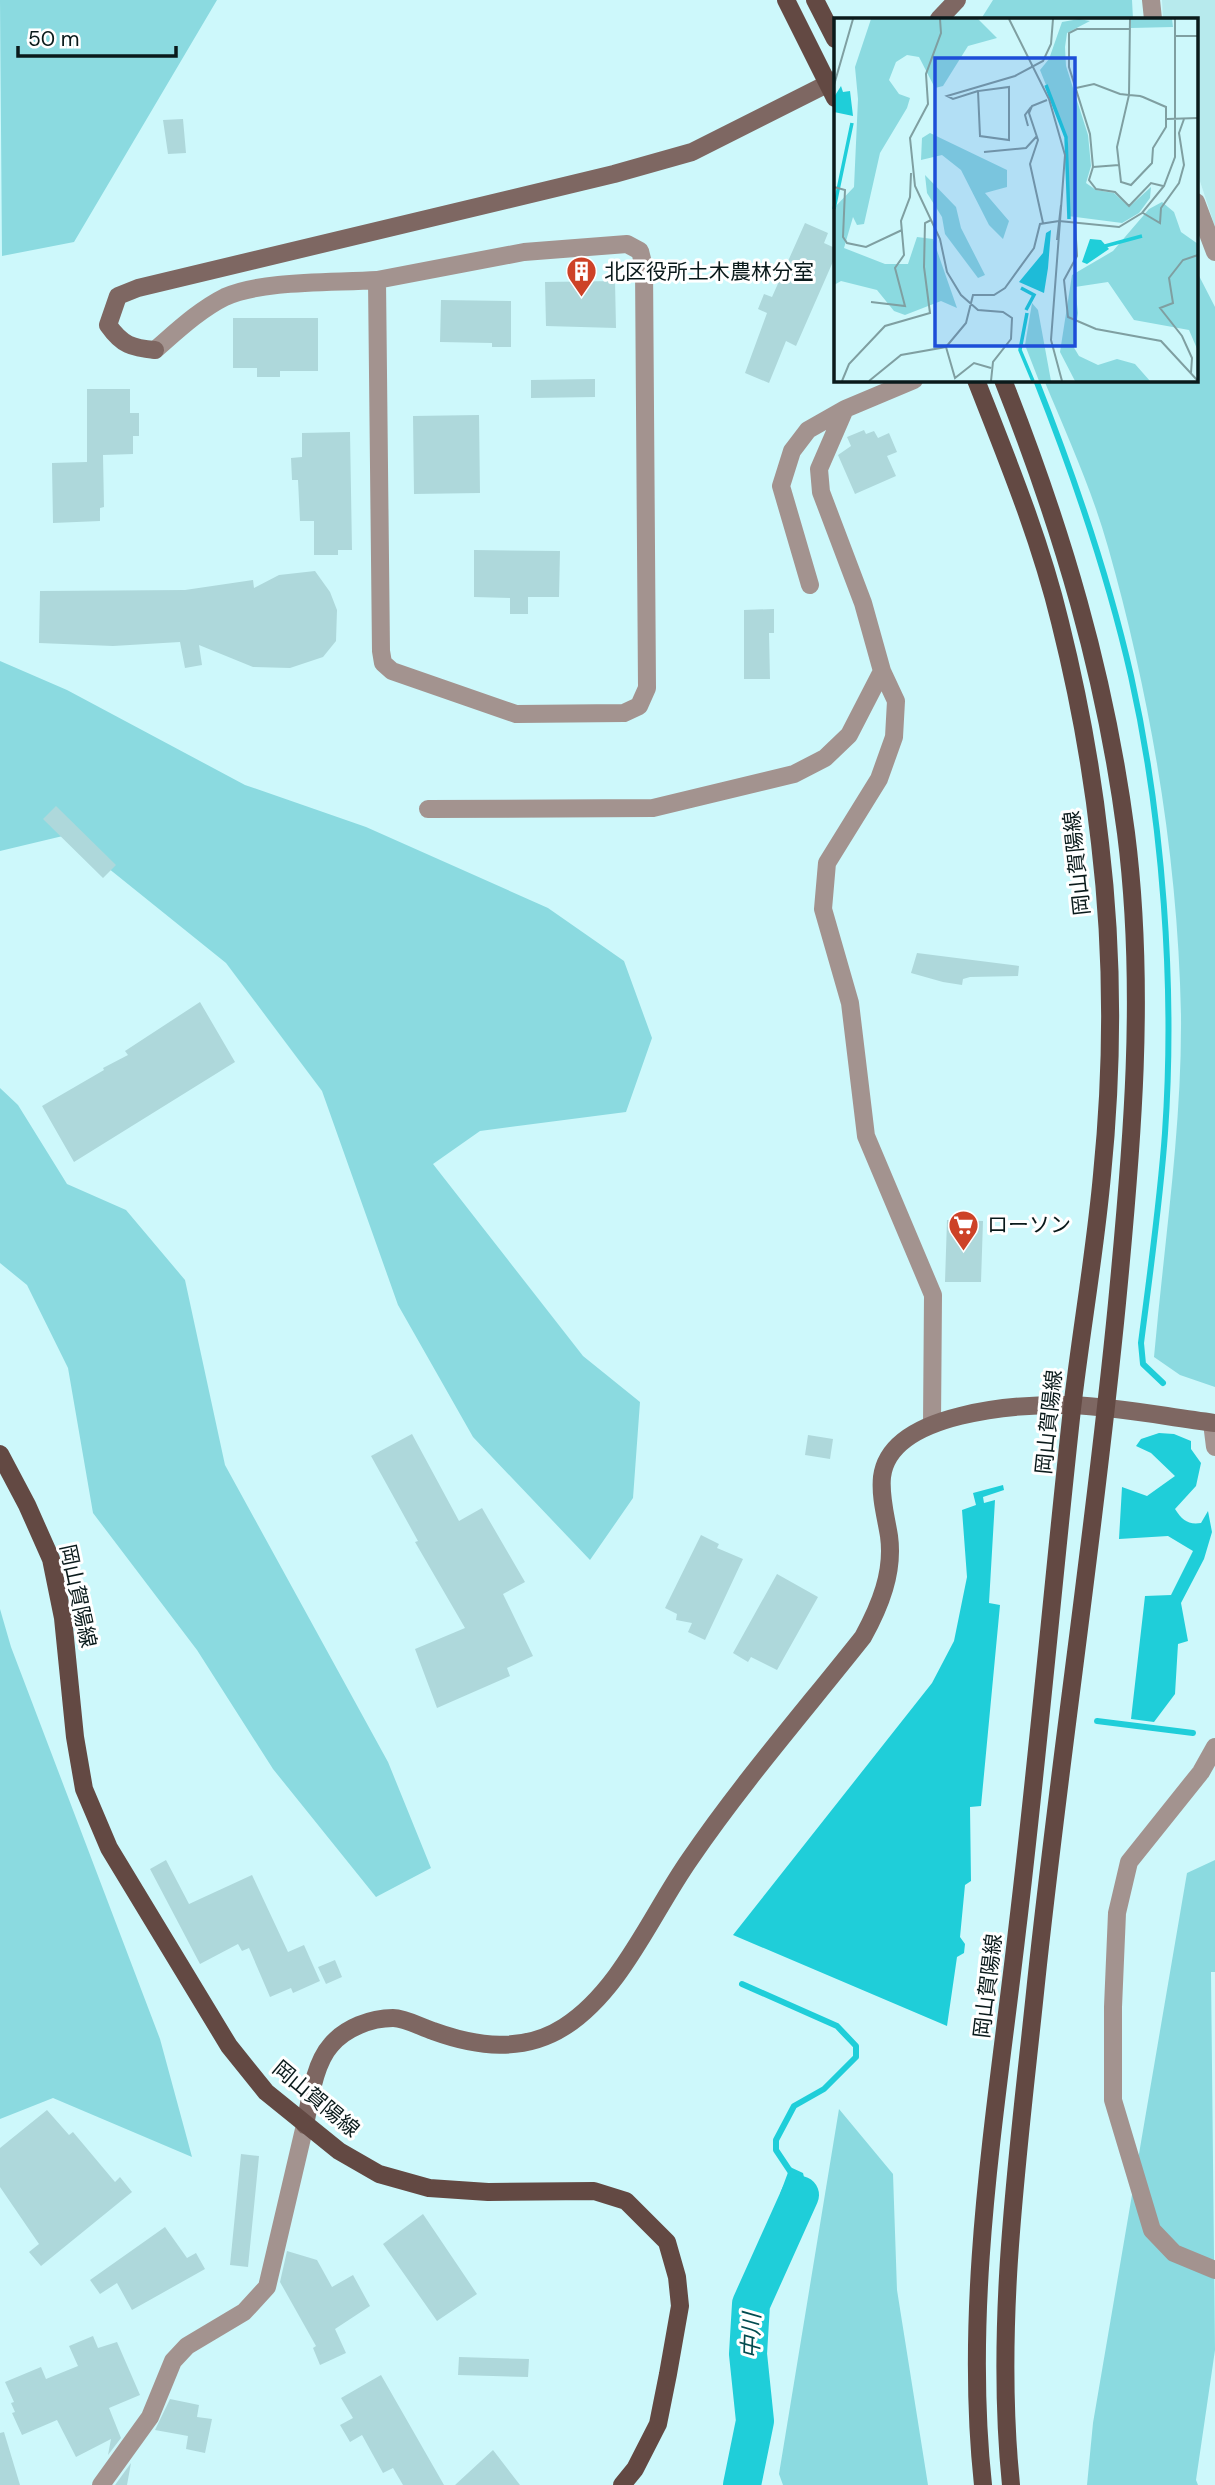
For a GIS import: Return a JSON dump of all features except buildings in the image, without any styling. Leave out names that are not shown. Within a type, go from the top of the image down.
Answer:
[{"type":"main road","points":[[786,0],[833,87]]},
{"type":"main road","points":[[815,0],[834,37]]},
{"type":"main road","name":"岡山賀陽線","points":[[977,382],[1018,487],[1060,620],[1084,736],[1100,844],[1109,957],[1108,1070],[1102,1174],[1073,1405],[1025,1865],[983,2222],[978,2347],[979,2443],[983,2485]]},
{"type":"main road","points":[[1004,382],[1046,490],[1087,624],[1126,836],[1134,949],[1135,1055],[1130,1166],[1107,1409],[1050,1855],[1013,2204],[1005,2430],[1011,2485]]},
{"type":"main road","name":"岡山賀陽線","points":[[0,1454],[51,1559],[63,1618],[75,1737],[85,1789],[109,1848],[229,2046],[267,2092],[339,2151],[379,2174],[429,2188],[488,2192],[594,2191],[626,2201],[667,2242],[677,2277],[680,2306],[668,2374],[658,2424],[635,2469],[622,2485]]},
{"type":"street","points":[[940,18],[957,0]]},
{"type":"street","points":[[1151,0],[1153,18]]},
{"type":"street","points":[[377,280],[383,663],[392,671],[516,713],[624,713],[639,706],[647,688],[644,267],[640,251],[627,244],[524,253],[377,280],[253,288],[226,296],[202,311],[155,350],[137,349],[120,343],[108,325],[118,296],[138,288],[601,178],[692,152],[833,87]]},
{"type":"street","points":[[1198,207],[1215,252]]},
{"type":"street","points":[[810,585],[781,486],[792,451],[808,430],[845,409],[909,382]]},
{"type":"street","points":[[845,409],[819,469],[821,492],[863,603],[882,671],[896,701],[894,737],[879,779],[827,863],[823,909],[850,1003],[866,1136],[933,1294],[933,1424]]},
{"type":"street","points":[[428,809],[653,808],[794,774],[825,758],[849,736],[882,671]]},
{"type":"street","points":[[101,2485],[150,2417],[173,2361],[187,2346],[244,2312],[267,2287],[320,2066],[330,2045],[360,2025],[395,2018],[461,2041],[511,2046],[550,2036],[583,2015],[608,1987],[691,1857],[863,1637],[878,1609],[888,1576],[889,1539],[882,1477],[890,1453],[911,1433],[933,1424],[988,1411],[1073,1405],[1213,1423],[1215,1447]]},
{"type":"street","points":[[1215,1747],[1201,1772],[1129,1862],[1117,1913],[1113,2007],[1113,2100],[1152,2230],[1174,2253],[1215,2270]]},
{"type":"shaded area","points":[[0,0],[217,0],[74,242],[2,256]]},
{"type":"shaded area","points":[[993,0],[1132,0],[1133,18],[982,18]]},
{"type":"shaded area","points":[[1162,0],[1215,0],[1215,227],[1198,175],[1198,18],[1163,18]]},
{"type":"shaded area","points":[[1198,274],[1215,307],[1215,1387],[1180,1375],[1154,1357],[1179,1101],[1179,956],[1168,838],[1149,720],[1123,604],[1102,526],[1045,382],[1198,382]]},
{"type":"shaded area","points":[[0,661],[67,690],[245,785],[366,827],[548,908],[624,961],[652,1038],[626,1112],[480,1131],[433,1164],[583,1356],[640,1402],[633,1498],[590,1560],[473,1437],[398,1305],[322,1091],[226,963],[67,835],[0,851]]},
{"type":"shaded area","points":[[0,1088],[18,1105],[67,1184],[126,1210],[185,1280],[225,1465],[388,1762],[431,1868],[376,1897],[273,1769],[197,1650],[93,1513],[68,1368],[27,1285],[0,1263]]},
{"type":"shaded area","points":[[1159,1433],[1174,1434],[1191,1441],[1191,1449],[1201,1463],[1196,1486],[1175,1509],[1183,1519],[1192,1523],[1201,1523],[1208,1511],[1212,1532],[1204,1559],[1181,1603],[1188,1641],[1178,1644],[1175,1694],[1154,1722],[1131,1719],[1145,1596],[1171,1595],[1193,1551],[1168,1536],[1119,1539],[1122,1487],[1147,1496],[1175,1476],[1151,1453],[1136,1446],[1141,1439]]},
{"type":"shaded area","points":[[1003,1485],[1004,1490],[983,1497],[984,1503],[995,1500],[989,1603],[1000,1605],[981,1806],[970,1807],[971,1881],[965,1885],[960,1937],[965,1944],[964,1953],[957,1957],[947,2026],[733,1935],[932,1683],[954,1641],[967,1577],[962,1510],[976,1505],[973,1493]]},
{"type":"shaded area","points":[[0,1609],[11,1647],[160,2039],[192,2157],[53,2098],[0,2119]]},
{"type":"shaded area","points":[[1215,1860],[1215,1972],[1211,1972],[1215,2350],[1196,2480],[1198,2485],[1087,2485],[1093,2423],[1187,1873]]},
{"type":"shaded area","points":[[839,2109],[893,2174],[897,2290],[928,2485],[783,2485],[779,2474]]},
{"type":"shaded area","points":[[790,2167],[803,2173],[812,2209],[780,2194]]},
{"type":"waterway","points":[[1037,382],[1077,489],[1112,601],[1131,676],[1151,787],[1164,903],[1168,1077],[1160,1186],[1141,1343],[1143,1364],[1163,1383]]},
{"type":"waterway","points":[[1097,1721],[1193,1733]]},
{"type":"waterway","points":[[742,1984],[837,2026],[856,2046],[856,2057],[824,2089],[794,2106],[776,2140],[776,2150],[794,2177]]},
{"type":"waterway","name":"中川","points":[[742,2485],[755,2421],[748,2354],[751,2304],[800,2195]]},
{"type":"place","name":"北区役所土木農林分室","points":[[581,299]]},
{"type":"place","name":"ローソン","points":[[964,1252]]}]
